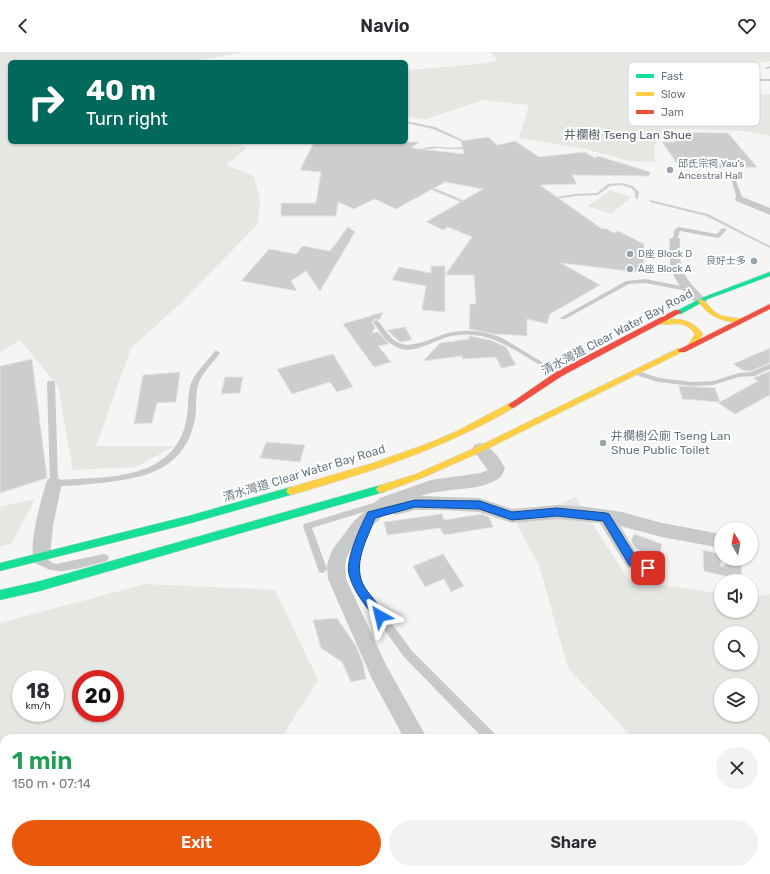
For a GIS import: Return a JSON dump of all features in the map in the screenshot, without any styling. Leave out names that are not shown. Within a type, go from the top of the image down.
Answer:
[{"type":"main road","name":"清水灣道 Clear Water Bay Road","points":[[0,567],[41,558],[260,500],[368,469],[453,436],[491,418],[559,374],[655,323],[701,301],[770,274]]},
{"type":"main road","points":[[701,301],[708,313],[713,316],[740,321]]},
{"type":"main road","points":[[0,595],[40,586],[129,561],[356,496],[419,476],[480,449],[638,373],[770,306]]},
{"type":"main road","points":[[655,323],[677,320],[686,322],[696,328],[699,334],[692,345]]},
{"type":"street","points":[[740,199],[770,212]]},
{"type":"street","points":[[675,239],[674,250],[679,278],[687,289],[701,301]]},
{"type":"street","points":[[414,734],[379,672],[337,579],[336,565],[338,555],[360,526],[386,503],[431,486],[484,479],[494,474],[497,469],[496,466],[480,449]]},
{"type":"street","points":[[41,558],[44,526],[54,483]]},
{"type":"street","points":[[372,515],[415,503],[480,505],[512,516],[557,512],[606,517],[714,540]]},
{"type":"street","points":[[606,517],[633,562],[648,568]]},
{"type":"lane","points":[[760,80],[770,80]]},
{"type":"lane","points":[[734,179],[740,199]]},
{"type":"lane","points":[[675,239],[677,230],[679,229],[718,236],[724,229]]},
{"type":"lane","points":[[563,318],[628,282],[644,281],[687,289]]},
{"type":"lane","points":[[376,322],[395,344],[402,346],[419,345],[456,333],[490,335],[500,339],[559,374]]},
{"type":"lane","points":[[51,383],[54,483],[129,476],[159,466],[174,455],[184,441],[191,419],[194,385],[217,353]]},
{"type":"lane","points":[[638,373],[658,380],[692,384],[713,383],[740,375],[752,374],[770,366]]},
{"type":"lane","points":[[322,568],[307,526],[401,497]]},
{"type":"lane","points":[[372,515],[355,556],[353,572],[360,590],[408,654],[487,734]]},
{"type":"lane","points":[[41,558],[43,562],[52,568],[67,567],[101,558],[113,558],[129,561]]},
{"type":"shaded area","points":[[0,52],[245,52],[199,60],[8,60],[8,144],[236,144],[247,148],[226,165],[254,176],[260,200],[258,224],[180,304],[131,348],[96,446],[175,446],[136,467],[73,470],[58,386],[20,340],[0,352]]},
{"type":"shaded area","points":[[487,52],[770,52],[770,61],[764,62],[628,62],[628,126],[760,126],[760,94],[770,94],[770,136],[746,131],[663,129],[654,148],[655,162],[630,161],[582,148],[519,138],[529,105],[483,100],[426,119],[408,117],[408,70],[480,64],[498,61],[491,53]]},
{"type":"shaded area","points":[[610,190],[632,197],[611,214],[588,206]]},
{"type":"shaded area","points":[[575,497],[629,580],[714,593],[714,618],[758,618],[758,597],[770,594],[770,734],[629,734],[568,668],[539,565],[516,523]]},
{"type":"shaded area","points":[[35,499],[11,544],[0,547],[0,507]]},
{"type":"shaded area","points":[[145,584],[275,590],[318,680],[284,734],[0,734],[0,623]]},
{"type":"building","points":[[668,132],[728,133],[757,167],[681,169],[662,142],[675,142]]},
{"type":"building","points":[[488,137],[497,145],[515,141],[539,157],[585,152],[595,158],[598,156],[650,172],[649,176],[572,175],[577,184],[540,185],[602,229],[604,228],[615,233],[618,231],[644,244],[644,273],[561,263],[600,285],[550,314],[547,324],[527,319],[527,336],[499,335],[469,329],[470,304],[476,304],[474,275],[445,275],[472,237],[448,227],[443,230],[426,222],[483,189],[445,182],[396,209],[375,199],[354,209],[338,202],[336,216],[281,216],[281,203],[316,203],[321,172],[300,170],[313,144],[408,144],[408,142],[419,142],[411,148],[464,154],[461,141]]},
{"type":"building","points":[[348,227],[355,232],[320,291],[306,271],[291,281],[297,291],[241,281],[269,249],[296,254],[303,246],[330,251]]},
{"type":"building","points":[[431,266],[445,266],[445,312],[422,310],[426,286],[392,280],[399,267],[431,273]]},
{"type":"building","points":[[383,312],[379,320],[375,319],[372,322],[375,327],[372,333],[378,332],[389,344],[378,346],[391,362],[374,367],[343,324]]},
{"type":"building","points":[[405,327],[412,340],[400,342],[387,330]]},
{"type":"building","points":[[469,336],[490,340],[506,347],[516,365],[501,368],[496,357],[463,359],[462,356],[423,361],[440,343],[469,339]]},
{"type":"building","points":[[770,348],[770,363],[751,371],[744,371],[733,364]]},
{"type":"building","points":[[333,354],[353,387],[337,392],[330,382],[292,394],[277,369]]},
{"type":"building","points":[[32,359],[47,478],[0,493],[0,366]]},
{"type":"building","points":[[770,371],[770,395],[735,414],[718,403],[758,381],[753,378]]},
{"type":"building","points":[[180,372],[176,402],[157,403],[152,423],[134,424],[143,375]]},
{"type":"building","points":[[225,377],[243,377],[240,393],[221,394]]},
{"type":"building","points":[[679,386],[715,388],[720,402],[682,399]]},
{"type":"building","points":[[266,442],[305,445],[300,462],[260,458]]},
{"type":"building","points":[[442,514],[444,520],[482,514],[489,517],[493,527],[444,535],[440,528],[387,535],[384,522]]},
{"type":"building","points":[[634,534],[662,544],[659,558],[636,549],[631,541]]},
{"type":"building","points":[[703,550],[714,552],[714,566],[741,566],[742,574],[717,574],[704,571]]},
{"type":"building","points":[[443,554],[464,586],[451,592],[444,579],[425,587],[413,566]]},
{"type":"building","points":[[337,618],[356,646],[363,663],[366,679],[351,682],[342,662],[321,648],[313,620]]},
{"type":"waterway","points":[[408,122],[434,128],[468,144],[467,147],[461,149],[438,147],[427,148],[422,150],[420,155]]},
{"type":"waterway","points":[[551,199],[575,195],[598,194],[609,185],[621,184],[632,187],[637,192],[637,198]]},
{"type":"waterway","points":[[426,186],[467,203]]},
{"type":"waterway","points":[[651,201],[707,215],[770,247]]},
{"type":"traffic: fast","points":[[678,312],[706,298],[770,274]]},
{"type":"traffic: fast","points":[[0,595],[40,586],[381,489]]},
{"type":"traffic: fast","points":[[0,567],[188,520],[291,491]]},
{"type":"traffic: slow","points":[[701,301],[713,314],[740,321]]},
{"type":"traffic: slow","points":[[660,322],[677,321],[687,323],[699,334],[692,345]]},
{"type":"traffic: slow","points":[[381,489],[419,476],[480,449],[682,350]]},
{"type":"traffic: slow","points":[[291,491],[348,475],[432,446],[460,434],[512,405]]},
{"type":"traffic: jam","points":[[682,350],[770,306]]},
{"type":"traffic: jam","points":[[512,405],[559,374],[678,312]]},
{"type":"place","name":"邱氏宗祠 Yau's Ancestral Hall","points":[[670,170]]},
{"type":"place","name":"D座 Block D","points":[[630,254]]},
{"type":"place","name":"良好士多","points":[[754,261]]},
{"type":"place","name":"A座 Block A","points":[[630,269]]},
{"type":"place","name":"井欄樹公廁 Tseng Lan Shue Public Toilet","points":[[603,443]]},
{"type":"district","name":"井欄樹 Tseng Lan Shue","points":[[628,135]]},
{"type":"route","points":[[380,616],[360,590],[353,572],[355,556],[372,515],[415,503],[480,505],[512,516],[557,512],[580,513],[606,517],[633,562],[648,568]]}]
